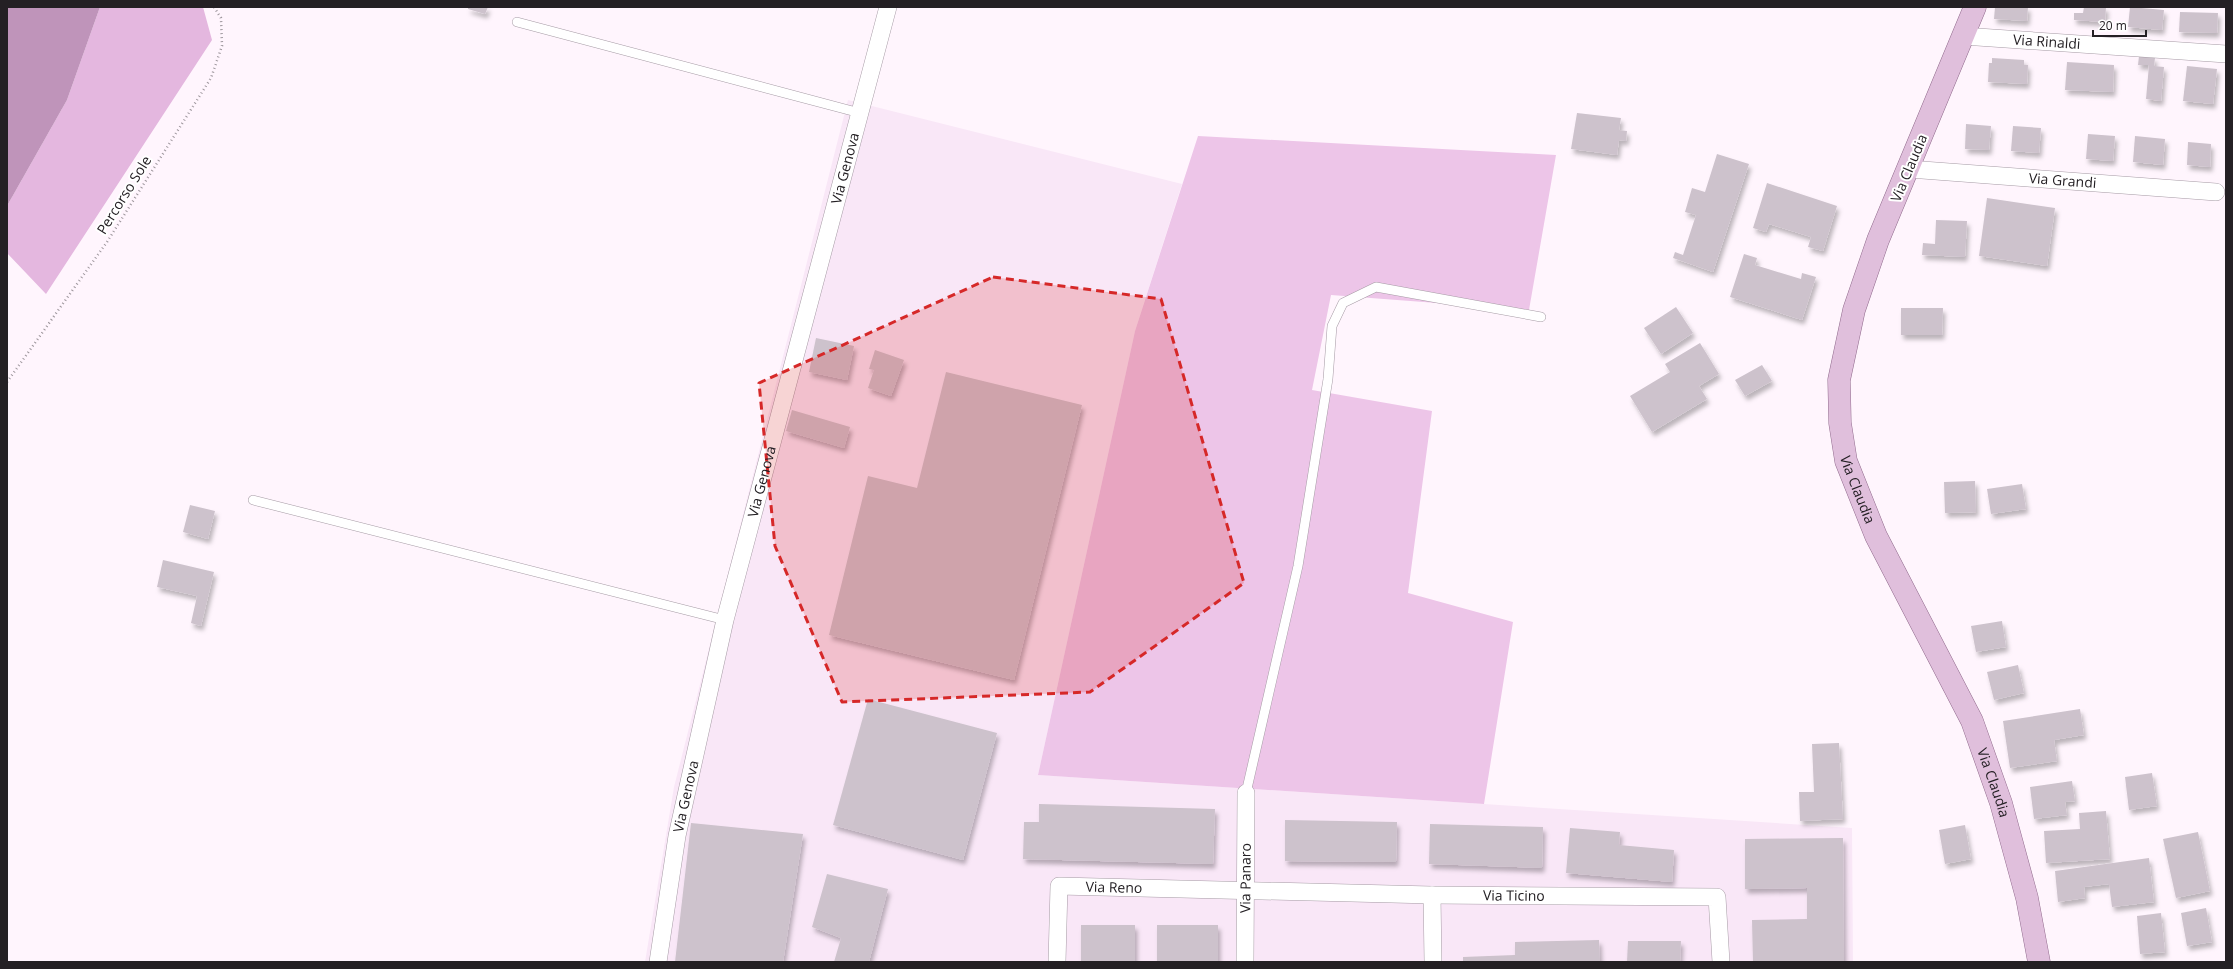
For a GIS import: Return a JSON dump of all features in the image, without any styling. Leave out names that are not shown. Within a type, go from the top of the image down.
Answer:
[{"type":"main road","name":"Via Claudia","points":[[1975,7],[1878,240],[1854,310],[1839,380],[1840,423],[1846,461],[1876,536],[1972,721],[2005,818],[2027,898],[2039,962]]},
{"type":"street","name":"Via Genova","points":[[658,962],[677,836],[725,620],[888,7]]},
{"type":"street","name":"Via Rinaldi","points":[[1963,36],[2226,54]]},
{"type":"street","name":"Via Grandi","points":[[1908,169],[2216,192]]},
{"type":"street","name":"Via Panaro","points":[[1245,962],[1244,890],[1246,793]]},
{"type":"street","name":"Via Reno","points":[[1057,962],[1060,886],[1244,890]]},
{"type":"street","name":"Via Ticino","points":[[1244,890],[1432,895],[1718,897],[1721,962]]},
{"type":"street","points":[[1432,895],[1433,962]]},
{"type":"lane","points":[[517,22],[860,113]]},
{"type":"lane","points":[[1246,793],[1298,566],[1328,379],[1332,326],[1343,303],[1376,288],[1541,317]]},
{"type":"lane","points":[[253,500],[725,620]]},
{"type":"path","name":"Percorso Sole","points":[[7,382],[106,242],[211,78],[222,46],[221,18],[214,7]]},
{"type":"highlighted area","points":[[993,277],[1161,299],[1244,583],[1090,692],[842,702],[775,546],[759,383]]},
{"type":"shaded area","points":[[7,7],[100,7],[67,100],[7,206]]},
{"type":"shaded area","points":[[100,7],[203,7],[212,40],[46,294],[7,253],[7,206],[67,100]]},
{"type":"shaded area","points":[[848,100],[1182,184],[1135,331],[1038,775],[1852,828],[1853,962],[645,962],[674,787]]},
{"type":"shaded area","points":[[1198,136],[1556,155],[1529,310],[1331,295],[1312,390],[1432,411],[1408,593],[1513,622],[1484,804],[1038,775],[1135,331]]},
{"type":"building","points":[[468,7],[488,7],[485,14],[468,9]]},
{"type":"building","points":[[1995,7],[2028,7],[2027,21],[1994,19]]},
{"type":"building","points":[[2084,7],[2106,7],[2105,22],[2074,20],[2074,13],[2083,13]]},
{"type":"building","points":[[2130,7],[2164,10],[2162,30],[2128,27]]},
{"type":"building","points":[[2180,12],[2218,13],[2217,33],[2179,32]]},
{"type":"building","points":[[2139,56],[2155,58],[2154,66],[2164,67],[2161,101],[2146,99],[2149,65],[2138,65]]},
{"type":"building","points":[[1992,58],[2024,60],[2024,65],[2028,65],[2027,84],[1988,82],[1989,63],[1992,63]]},
{"type":"building","points":[[2067,62],[2114,65],[2113,92],[2065,90]]},
{"type":"building","points":[[2187,66],[2217,69],[2213,104],[2183,101]]},
{"type":"building","points":[[1577,113],[1621,118],[1619,130],[1627,131],[1626,141],[1619,140],[1617,155],[1571,149]]},
{"type":"building","points":[[1966,124],[1991,126],[1989,150],[1965,149]]},
{"type":"building","points":[[2013,126],[2041,128],[2039,153],[2011,151]]},
{"type":"building","points":[[2088,134],[2115,136],[2113,161],[2086,159]]},
{"type":"building","points":[[2135,136],[2165,139],[2163,165],[2133,162]]},
{"type":"building","points":[[2188,142],[2211,144],[2210,167],[2187,165]]},
{"type":"building","points":[[1717,154],[1749,164],[1713,272],[1673,258],[1675,252],[1683,255],[1696,215],[1685,212],[1692,188],[1705,192]]},
{"type":"building","points":[[1767,183],[1837,206],[1823,251],[1808,247],[1811,237],[1769,224],[1766,232],[1753,228]]},
{"type":"building","points":[[1987,198],[2055,208],[2047,266],[1979,256]]},
{"type":"building","points":[[1936,220],[1967,221],[1965,257],[1922,255],[1923,243],[1935,244]]},
{"type":"building","points":[[1744,254],[1757,258],[1755,265],[1801,279],[1802,273],[1816,277],[1802,320],[1730,297]]},
{"type":"building","points":[[1676,307],[1693,333],[1661,354],[1644,328]]},
{"type":"building","points":[[1901,308],[1943,308],[1942,335],[1901,335]]},
{"type":"building","points":[[816,338],[854,346],[847,380],[809,372]]},
{"type":"building","points":[[1700,343],[1719,374],[1699,386],[1707,399],[1652,432],[1630,396],[1670,372],[1665,364]]},
{"type":"building","points":[[875,350],[904,360],[891,396],[868,388],[874,370],[869,369]]},
{"type":"building","points":[[1762,365],[1772,381],[1745,396],[1735,380]]},
{"type":"building","points":[[946,372],[1082,405],[1014,680],[829,635],[868,476],[917,488]]},
{"type":"building","points":[[792,410],[850,427],[844,448],[786,431]]},
{"type":"building","points":[[1975,481],[1976,512],[1945,513],[1944,482]]},
{"type":"building","points":[[2022,484],[2026,509],[1991,514],[1987,489]]},
{"type":"building","points":[[190,505],[215,511],[208,539],[183,532]]},
{"type":"building","points":[[163,560],[214,572],[201,626],[191,623],[197,596],[157,587]]},
{"type":"building","points":[[2002,621],[2006,647],[1976,652],[1971,626]]},
{"type":"building","points":[[2018,665],[2024,693],[1994,700],[1987,672]]},
{"type":"building","points":[[868,699],[997,733],[963,860],[833,825]]},
{"type":"building","points":[[2080,709],[2084,735],[2054,740],[2057,761],[2010,768],[2003,721]]},
{"type":"building","points":[[1839,743],[1843,819],[1800,821],[1799,792],[1814,792],[1812,744]]},
{"type":"building","points":[[2152,773],[2157,806],[2129,810],[2125,777]]},
{"type":"building","points":[[2072,781],[2075,801],[2065,802],[2067,815],[2034,819],[2030,787]]},
{"type":"building","points":[[1039,804],[1215,809],[1213,864],[1023,859],[1024,822],[1039,822]]},
{"type":"building","points":[[2106,811],[2110,859],[2046,863],[2044,831],[2080,829],[2079,813]]},
{"type":"building","points":[[1285,820],[1397,822],[1396,862],[1285,861]]},
{"type":"building","points":[[691,823],[803,834],[783,962],[675,962]]},
{"type":"building","points":[[1430,824],[1543,827],[1542,868],[1429,864]]},
{"type":"building","points":[[1965,825],[1971,859],[1945,864],[1939,830]]},
{"type":"building","points":[[1570,828],[1620,832],[1619,845],[1674,850],[1672,882],[1566,873]]},
{"type":"building","points":[[2198,832],[2210,891],[2176,898],[2163,839]]},
{"type":"building","points":[[1843,838],[1844,962],[1753,962],[1752,920],[1807,919],[1807,888],[1745,889],[1745,839]]},
{"type":"building","points":[[2149,858],[2154,902],[2112,907],[2109,884],[2084,887],[2085,898],[2058,902],[2055,871]]},
{"type":"building","points":[[827,874],[888,889],[869,962],[834,962],[841,938],[812,927]]},
{"type":"building","points":[[2206,908],[2212,942],[2187,946],[2181,913]]},
{"type":"building","points":[[2161,913],[2165,952],[2140,954],[2137,916]]},
{"type":"building","points":[[1081,925],[1135,925],[1135,962],[1081,962]]},
{"type":"building","points":[[1157,925],[1218,925],[1218,962],[1157,962]]},
{"type":"building","points":[[1599,940],[1600,962],[1463,962],[1463,957],[1515,955],[1515,942]]},
{"type":"building","points":[[1628,941],[1681,941],[1680,962],[1627,962]]}]
